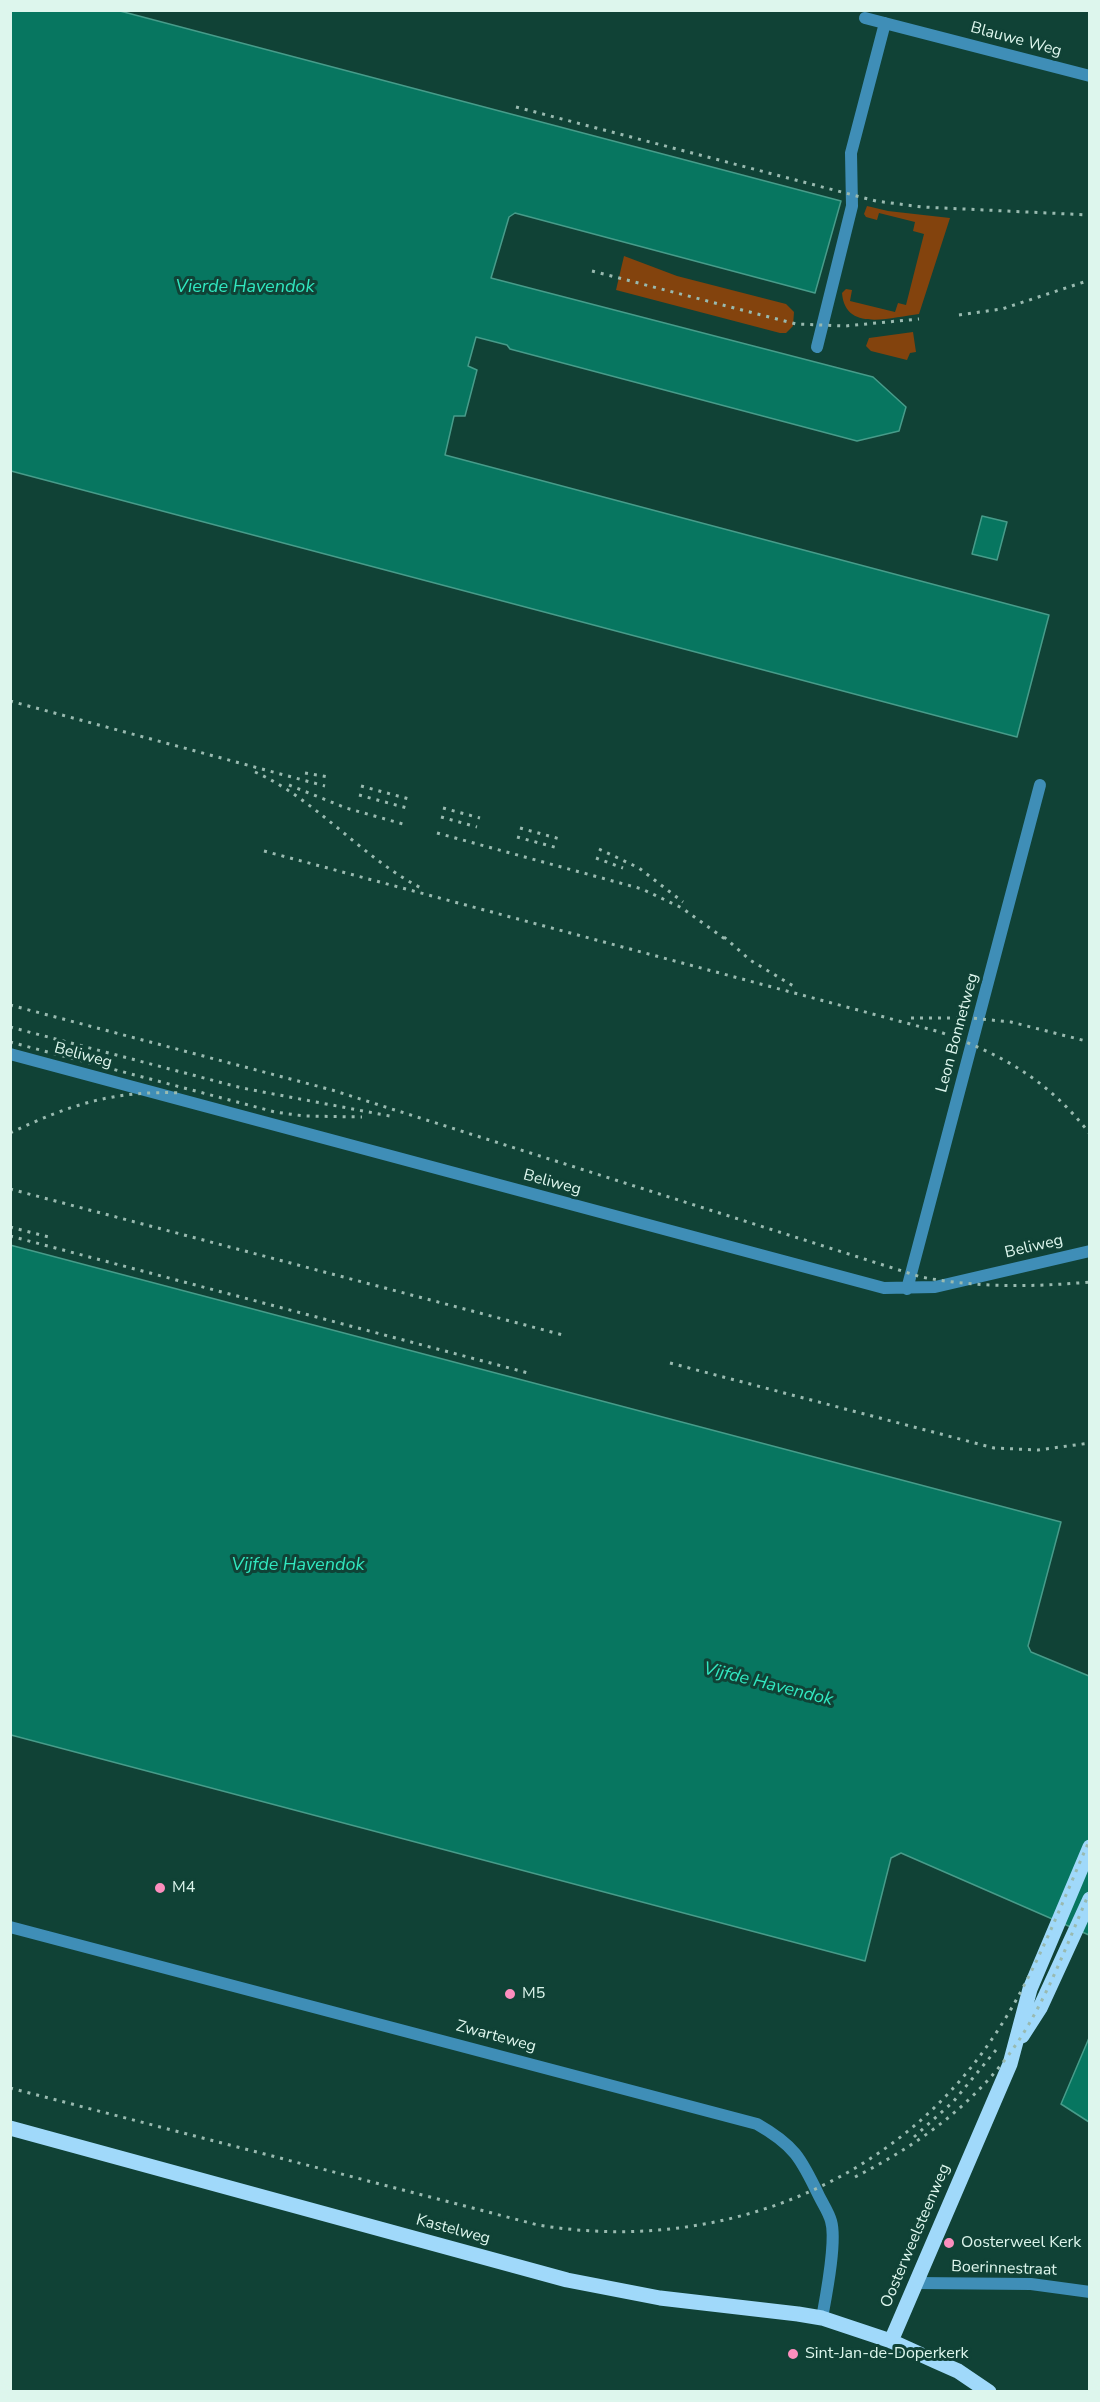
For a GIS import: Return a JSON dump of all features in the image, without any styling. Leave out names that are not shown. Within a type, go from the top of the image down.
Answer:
[{"type":"main road","name":"Oosterweelsteenweg","points":[[891,2341],[1010,2064],[1017,2044],[1025,2001],[1089,1847]]},
{"type":"main road","name":"Oosterweelsteenweg","points":[[1017,2044],[1040,2008],[1089,1899]]},
{"type":"main road","name":"Kastelweg","points":[[10,2128],[567,2280],[660,2298],[822,2318],[891,2341]]},
{"type":"main road","points":[[891,2341],[958,2371],[989,2391]]},
{"type":"street","name":"Blauwe Weg","points":[[865,18],[1089,76]]},
{"type":"street","points":[[817,347],[852,206],[851,153],[885,23]]},
{"type":"street","name":"Leon Bonnetweg","points":[[907,1288],[1040,785]]},
{"type":"street","name":"Beliweg","points":[[10,1054],[884,1288],[935,1287],[1089,1251]]},
{"type":"street","name":"Zwarteweg","points":[[10,1927],[757,2124],[784,2141],[803,2162],[831,2221],[832,2238],[822,2318]]},
{"type":"street","name":"Boerinnestraat","points":[[916,2283],[1030,2284],[1089,2292]]},
{"type":"shaded area","points":[[867,206],[888,211],[950,218],[919,314],[872,320],[852,314],[845,306],[842,293],[846,289],[852,290],[850,301],[895,312],[898,303],[906,305],[924,234],[913,231],[915,222],[879,213],[877,220],[866,217],[864,214]]},
{"type":"shaded area","points":[[624,256],[677,276],[786,304],[794,312],[793,326],[786,333],[780,333],[616,290]]},
{"type":"shaded area","points":[[913,332],[916,352],[910,353],[907,360],[871,351],[866,346],[869,338]]},
{"type":"water","name":"Vierde Havendok","points":[[10,11],[120,11],[841,201],[815,293],[515,213],[509,217],[491,278],[873,377],[906,407],[899,431],[857,441],[510,349],[507,345],[476,337],[468,366],[477,370],[465,416],[454,416],[445,455],[1049,615],[1017,737],[11,471]]},
{"type":"water","points":[[982,516],[1007,522],[997,560],[972,554]]},
{"type":"water","name":"Vijfde Havendok","points":[[10,1245],[1061,1522],[1028,1646],[1031,1652],[1089,1676],[1089,1935],[901,1853],[891,1858],[865,1961],[11,1735]]},
{"type":"water","points":[[1089,2038],[1089,2122],[1061,2104]]},
{"type":"railway","points":[[516,107],[876,201],[922,207],[1090,215]]},
{"type":"railway","points":[[592,271],[796,324],[845,326],[919,319]]},
{"type":"railway","points":[[959,315],[1002,309],[1090,280]]},
{"type":"railway","points":[[10,701],[325,786]]},
{"type":"railway","points":[[255,772],[299,798],[378,861],[421,888]]},
{"type":"railway","points":[[305,773],[328,777]]},
{"type":"railway","points":[[289,785],[346,808],[403,824]]},
{"type":"railway","points":[[361,786],[409,799]]},
{"type":"railway","points":[[359,795],[407,808]]},
{"type":"railway","points":[[443,808],[480,818]]},
{"type":"railway","points":[[441,817],[477,827]]},
{"type":"railway","points":[[520,828],[560,839]]},
{"type":"railway","points":[[437,833],[642,889],[682,908],[729,942]]},
{"type":"railway","points":[[517,837],[558,848]]},
{"type":"railway","points":[[599,849],[639,868],[683,902]]},
{"type":"railway","points":[[264,851],[940,1032],[984,1050],[1023,1071],[1058,1099],[1090,1134]]},
{"type":"railway","points":[[596,858],[623,868]]},
{"type":"railway","points":[[724,937],[750,960],[795,987]]},
{"type":"railway","points":[[10,1005],[332,1090],[921,1277],[1005,1286],[1090,1282]]},
{"type":"railway","points":[[911,1018],[971,1018],[1011,1022],[1090,1042]]},
{"type":"railway","points":[[10,1027],[242,1088],[395,1117]]},
{"type":"railway","points":[[10,1042],[275,1112],[304,1116],[362,1117]]},
{"type":"railway","points":[[10,1133],[53,1114],[94,1101],[136,1094],[183,1093]]},
{"type":"railway","points":[[10,1189],[563,1335]]},
{"type":"railway","points":[[10,1227],[49,1237]]},
{"type":"railway","points":[[10,1236],[532,1374]]},
{"type":"railway","points":[[670,1363],[994,1448],[1038,1450],[1090,1443]]},
{"type":"railway","points":[[10,2088],[538,2225],[604,2231],[669,2229],[732,2218],[793,2199],[850,2171],[903,2135],[951,2091],[992,2039],[1021,1992],[1046,1942],[1090,1839]]},
{"type":"railway","points":[[855,2177],[929,2133],[992,2076],[1010,2053],[1035,2013],[1090,1891]]},
{"type":"railway","points":[[914,2137],[953,2102],[996,2050]]},
{"type":"place","name":"M4","points":[[160,1888]]},
{"type":"place","name":"M5","points":[[510,1994]]},
{"type":"place","name":"Oosterweel Kerk","points":[[949,2243]]},
{"type":"place","name":"Sint-Jan-de-Doperkerk","points":[[793,2354]]}]
